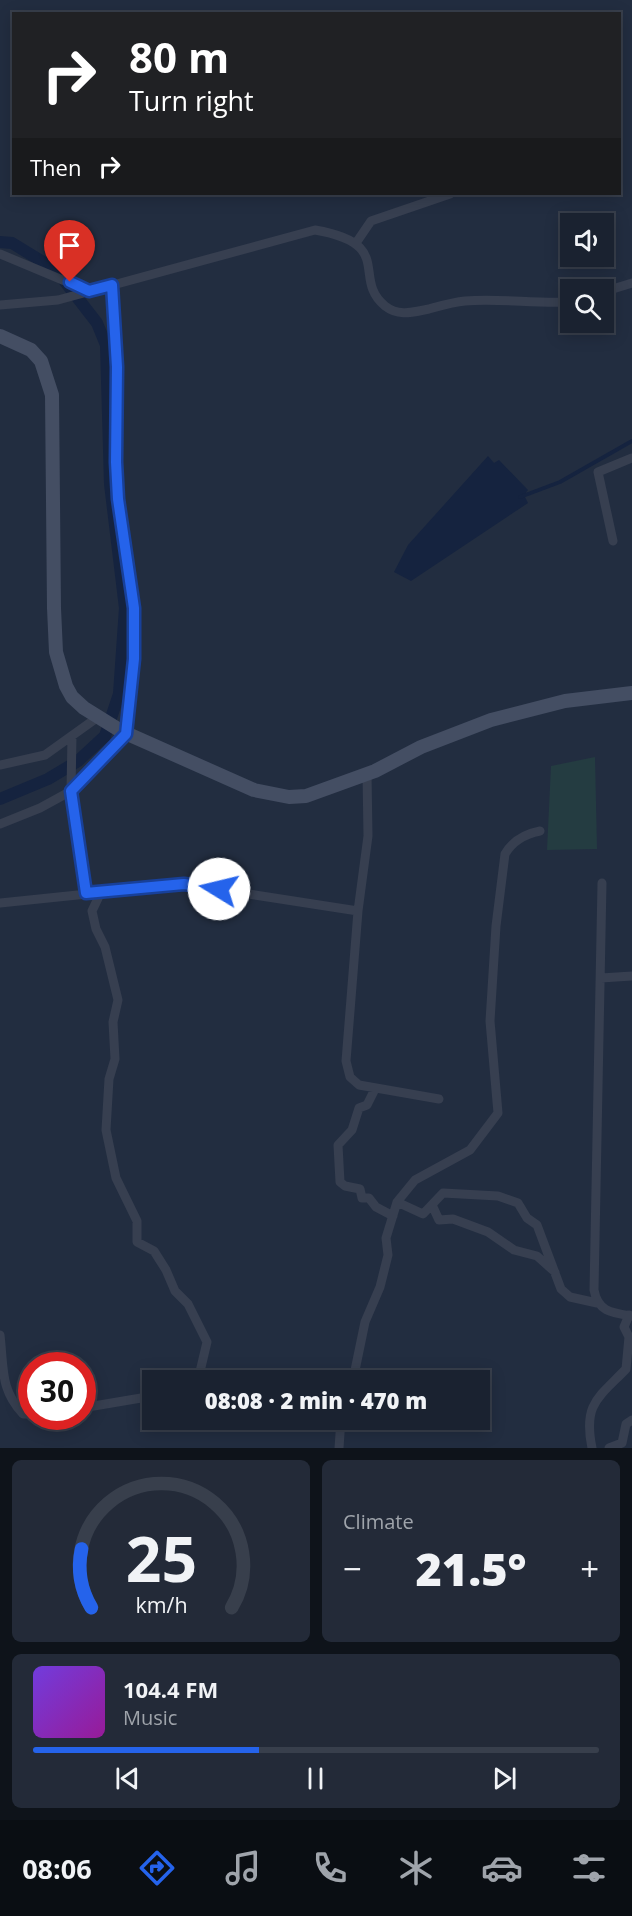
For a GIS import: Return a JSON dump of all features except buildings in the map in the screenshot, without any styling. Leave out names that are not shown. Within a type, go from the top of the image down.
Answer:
[{"type":"street","points":[[356,243],[371,221],[447,195]]},
{"type":"street","points":[[0,305],[58,300],[315,230],[337,234],[356,243],[368,259],[378,298],[385,306],[404,314],[464,301],[560,302]]},
{"type":"street","points":[[0,254],[89,291]]},
{"type":"street","points":[[614,289],[632,283]]},
{"type":"street","points":[[0,824],[40,808],[71,791],[123,732],[136,630],[118,499],[114,435],[117,367],[112,285]]},
{"type":"street","points":[[0,336],[30,350],[40,361],[47,375],[52,395],[52,534],[57,652],[66,686],[72,697],[123,732],[254,790],[289,798],[306,796],[367,774],[421,747],[491,720],[565,701],[632,693]]},
{"type":"street","points":[[613,542],[598,472],[632,458]]},
{"type":"street","points":[[0,765],[45,755],[98,717]]},
{"type":"street","points":[[72,736],[71,791],[86,893]]},
{"type":"street","points":[[367,774],[368,836],[358,911],[346,1060],[350,1077],[359,1085],[439,1099]]},
{"type":"street","points":[[355,1370],[365,1322],[380,1287],[388,1255],[386,1238],[397,1202],[415,1180],[470,1150],[498,1113],[490,1021],[496,926],[505,854],[510,846],[525,834],[540,831]]},
{"type":"street","points":[[592,1448],[590,1414],[594,1401],[626,1369],[629,1337],[624,1327],[630,1316],[604,1310],[597,1303],[594,1290],[602,883]]},
{"type":"street","points":[[0,903],[184,884],[358,911]]},
{"type":"street","points":[[101,892],[92,911],[96,929],[105,947],[118,1000],[113,1022],[114,1059],[109,1079],[106,1130],[110,1153],[117,1178],[138,1221],[137,1242],[154,1251],[166,1269],[175,1291],[188,1304],[207,1342],[200,1370]]},
{"type":"street","points":[[601,978],[632,976]]},
{"type":"street","points":[[375,1089],[367,1105],[358,1108],[352,1130],[338,1145],[340,1182],[345,1186],[360,1189],[362,1198],[369,1198],[376,1207],[393,1216]]},
{"type":"street","points":[[397,1202],[423,1214],[443,1192],[498,1196],[518,1203],[527,1218],[537,1225],[561,1289],[570,1297],[597,1303]]},
{"type":"street","points":[[432,1205],[439,1220],[453,1219],[488,1232],[514,1250],[537,1256],[556,1273]]},
{"type":"street","points":[[0,1335],[1,1379],[4,1394],[18,1409]]},
{"type":"street","points":[[96,1406],[142,1398]]},
{"type":"street","points":[[609,1448],[622,1443],[626,1424],[632,1420]]},
{"type":"street","points":[[339,1448],[340,1430]]},
{"type":"green space","points":[[595,757],[597,849],[547,850],[551,766]]},
{"type":"water","points":[[488,456],[494,463],[499,460],[528,490],[524,495],[528,503],[411,581],[394,572],[408,545]]},
{"type":"waterway","points":[[0,242],[12,243],[56,270],[97,323],[106,345],[110,484],[125,608],[119,694],[105,736],[78,761],[48,779],[0,799]]},
{"type":"waterway","points":[[520,497],[560,482],[632,441]]},
{"type":"route","points":[[70,282],[89,291],[112,285],[117,367],[114,435],[118,499],[136,630],[126,734],[71,791],[86,893],[184,884],[219,889]]}]
